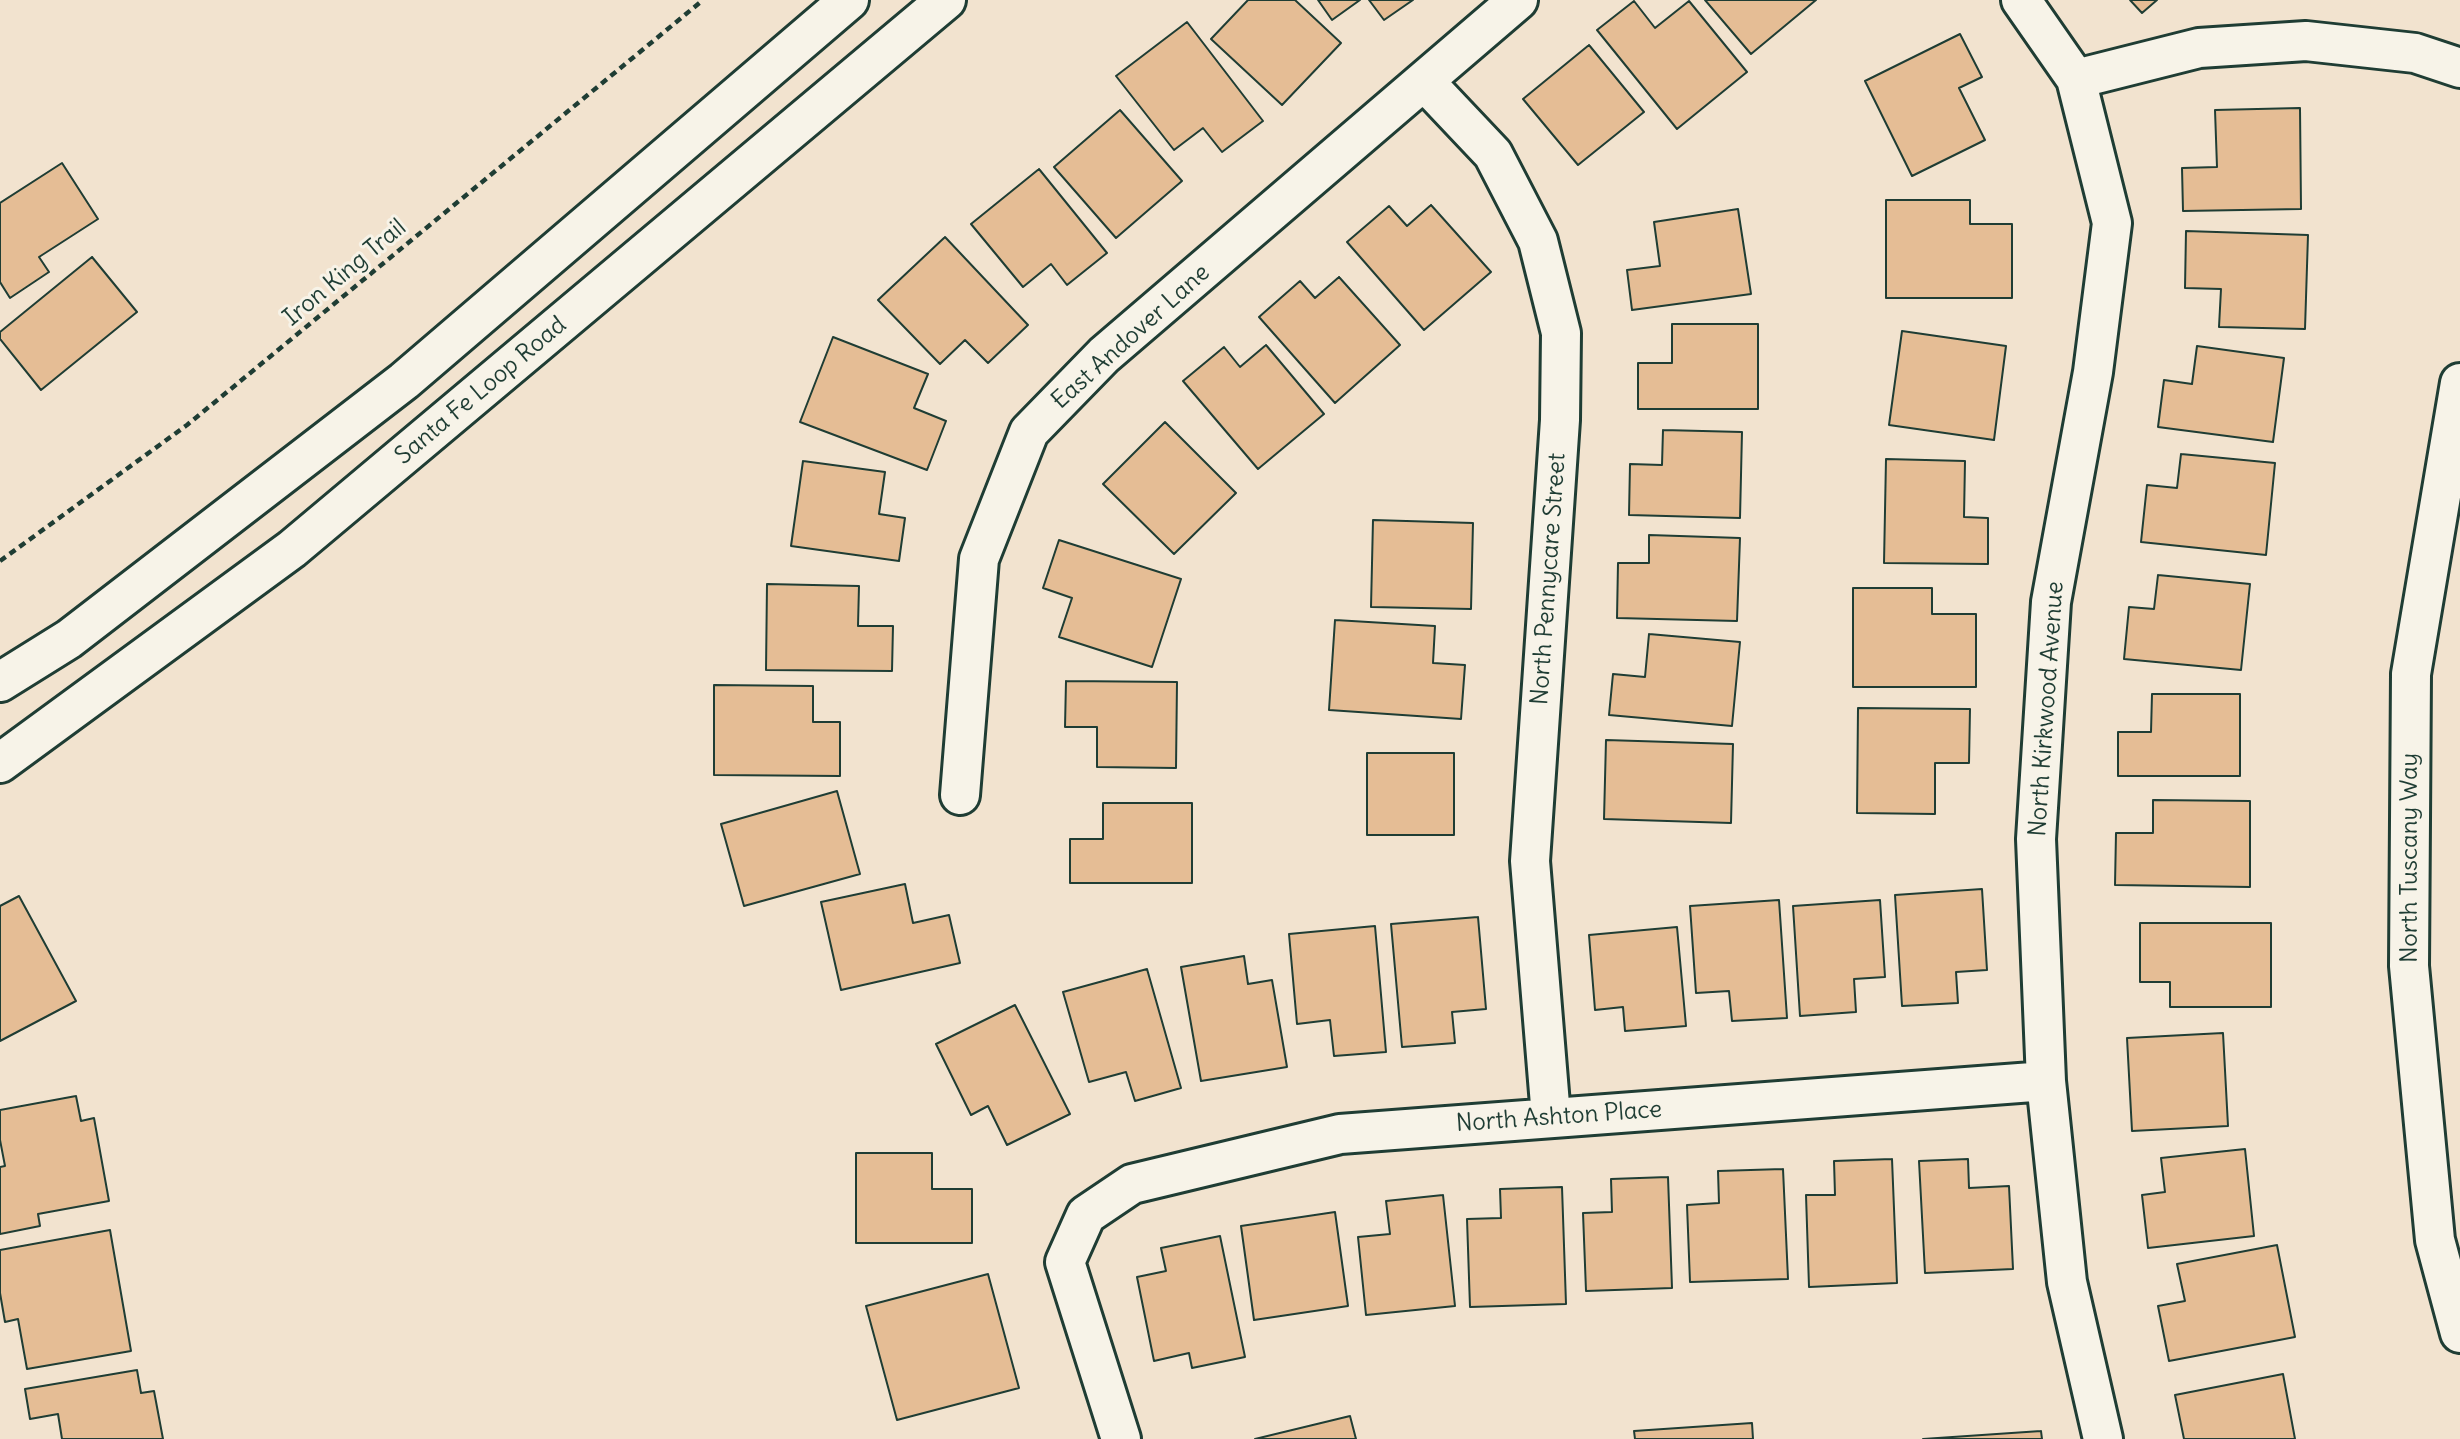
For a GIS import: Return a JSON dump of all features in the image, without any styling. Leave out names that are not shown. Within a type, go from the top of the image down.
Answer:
[{"type":"street","points":[[0,682],[69,639],[404,381],[849,0]]},
{"type":"street","name":"Santa Fe Loop Road","points":[[0,763],[292,549],[946,0]]},
{"type":"street","name":"East Andover Lane","points":[[960,795],[979,559],[1029,432],[1104,355],[1518,0]]},
{"type":"street","name":"North Kirkwood Avenue","points":[[2021,0],[2077,79],[2112,223],[2093,372],[2051,602],[2036,839],[2046,1081],[2067,1282],[2103,1439]]},
{"type":"street","points":[[2077,79],[2199,48],[2306,41],[2414,54],[2460,68]]},
{"type":"street","name":"North Pennycare Street","points":[[1424,80],[1493,155],[1538,241],[1561,334],[1560,420],[1530,861],[1551,1117]]},
{"type":"street","name":"North Tuscany Way","points":[[2460,383],[2411,674],[2409,966],[2435,1240],[2460,1333]]},
{"type":"street","name":"North Ashton Place","points":[[1121,1439],[1065,1262],[1086,1215],[1132,1184],[1340,1134],[2046,1081]]},
{"type":"path","name":"Iron King Trail","points":[[0,561],[187,425],[703,0]]},
{"type":"building","points":[[1248,0],[1295,0],[1341,43],[1282,105],[1211,39]]},
{"type":"building","points":[[1318,0],[1360,0],[1332,20]]},
{"type":"building","points":[[1369,0],[1413,0],[1384,20]]},
{"type":"building","points":[[1705,0],[1816,0],[1751,54]]},
{"type":"building","points":[[2130,0],[2157,0],[2142,13]]},
{"type":"building","points":[[1634,1],[1655,28],[1689,1],[1747,72],[1677,129],[1597,30]]},
{"type":"building","points":[[1187,22],[1263,121],[1222,152],[1203,128],[1174,150],[1116,76]]},
{"type":"building","points":[[1960,34],[1982,77],[1959,88],[1985,140],[1912,176],[1865,81]]},
{"type":"building","points":[[1589,45],[1644,112],[1578,165],[1523,99]]},
{"type":"building","points":[[2300,108],[2301,209],[2183,211],[2182,168],[2217,167],[2215,110]]},
{"type":"building","points":[[1120,110],[1182,181],[1116,238],[1054,167]]},
{"type":"building","points":[[62,163],[98,219],[39,257],[49,272],[10,298],[0,282],[0,203]]},
{"type":"building","points":[[1039,169],[1107,253],[1067,285],[1051,264],[1023,287],[971,224]]},
{"type":"building","points":[[1886,200],[1970,200],[1970,224],[2012,224],[2012,298],[1886,298]]},
{"type":"building","points":[[1431,205],[1491,272],[1424,330],[1347,242],[1389,206],[1407,226]]},
{"type":"building","points":[[1738,209],[1751,294],[1632,310],[1627,270],[1660,266],[1654,222]]},
{"type":"building","points":[[2186,231],[2308,235],[2305,329],[2219,327],[2221,289],[2185,288]]},
{"type":"building","points":[[945,237],[1028,325],[988,363],[965,340],[940,364],[878,300]]},
{"type":"building","points":[[92,257],[137,312],[41,390],[0,339],[0,332]]},
{"type":"building","points":[[1339,277],[1400,345],[1335,403],[1259,317],[1300,281],[1315,298]]},
{"type":"building","points":[[1672,324],[1758,324],[1758,409],[1638,409],[1638,363],[1672,363]]},
{"type":"building","points":[[1902,331],[2006,346],[1994,440],[1889,425]]},
{"type":"building","points":[[833,337],[928,374],[914,408],[946,421],[927,470],[800,422]]},
{"type":"building","points":[[1266,345],[1324,414],[1258,469],[1183,381],[1224,347],[1240,367]]},
{"type":"building","points":[[2197,346],[2284,358],[2273,442],[2158,427],[2164,380],[2192,384]]},
{"type":"building","points":[[1165,422],[1236,493],[1174,554],[1103,484]]},
{"type":"building","points":[[1663,430],[1742,432],[1740,518],[1629,515],[1630,464],[1662,465]]},
{"type":"building","points":[[2181,454],[2275,463],[2266,555],[2141,542],[2147,485],[2177,488]]},
{"type":"building","points":[[1886,459],[1965,461],[1964,517],[1988,518],[1988,564],[1884,563]]},
{"type":"building","points":[[803,461],[885,472],[879,514],[905,518],[899,561],[791,546]]},
{"type":"building","points":[[1373,520],[1473,523],[1471,609],[1371,607]]},
{"type":"building","points":[[1649,535],[1740,538],[1737,621],[1617,618],[1618,563],[1649,563]]},
{"type":"building","points":[[1059,540],[1181,579],[1152,667],[1059,637],[1072,598],[1043,588]]},
{"type":"building","points":[[2158,575],[2250,584],[2241,670],[2124,659],[2129,607],[2154,609]]},
{"type":"building","points":[[767,584],[859,586],[858,626],[893,626],[892,671],[766,670]]},
{"type":"building","points":[[1853,588],[1932,588],[1932,614],[1976,614],[1976,687],[1853,687]]},
{"type":"building","points":[[1335,620],[1435,626],[1433,663],[1465,665],[1461,719],[1329,710]]},
{"type":"building","points":[[1649,634],[1740,642],[1732,726],[1609,715],[1613,674],[1645,677]]},
{"type":"building","points":[[1066,681],[1177,682],[1176,768],[1097,767],[1097,727],[1065,727]]},
{"type":"building","points":[[714,685],[813,686],[813,722],[840,722],[840,776],[714,775]]},
{"type":"building","points":[[2152,694],[2240,694],[2240,776],[2118,776],[2118,732],[2151,732]]},
{"type":"building","points":[[1858,708],[1970,709],[1969,763],[1935,763],[1935,814],[1857,813]]},
{"type":"building","points":[[1606,740],[1733,744],[1731,823],[1604,819]]},
{"type":"building","points":[[1367,753],[1454,753],[1454,835],[1367,835]]},
{"type":"building","points":[[837,791],[860,874],[744,906],[721,824]]},
{"type":"building","points":[[2153,800],[2250,801],[2250,887],[2115,885],[2116,833],[2153,833]]},
{"type":"building","points":[[1103,803],[1192,803],[1192,883],[1070,883],[1070,839],[1103,839]]},
{"type":"building","points":[[905,884],[913,923],[949,915],[960,963],[841,990],[821,902]]},
{"type":"building","points":[[1982,889],[1987,970],[1956,972],[1958,1003],[1902,1006],[1895,895]]},
{"type":"building","points":[[19,896],[76,1001],[0,1041],[0,906]]},
{"type":"building","points":[[1779,900],[1787,1018],[1732,1021],[1729,991],[1696,993],[1690,906]]},
{"type":"building","points":[[1880,900],[1885,977],[1854,979],[1856,1012],[1800,1016],[1793,906]]},
{"type":"building","points":[[1478,917],[1486,1009],[1452,1012],[1455,1043],[1402,1047],[1391,924]]},
{"type":"building","points":[[2140,923],[2271,923],[2271,1007],[2170,1007],[2170,982],[2140,982]]},
{"type":"building","points":[[1375,926],[1386,1052],[1334,1056],[1330,1020],[1297,1024],[1289,934]]},
{"type":"building","points":[[1677,927],[1686,1026],[1625,1031],[1623,1007],[1595,1010],[1589,935]]},
{"type":"building","points":[[1244,956],[1248,984],[1272,980],[1287,1067],[1201,1081],[1181,967]]},
{"type":"building","points":[[1147,969],[1181,1088],[1135,1101],[1126,1072],[1089,1082],[1063,992]]},
{"type":"building","points":[[1015,1005],[1070,1114],[1007,1145],[988,1106],[971,1115],[936,1044]]},
{"type":"building","points":[[2223,1033],[2228,1126],[2132,1131],[2127,1038]]},
{"type":"building","points":[[76,1096],[81,1121],[94,1118],[109,1201],[38,1214],[40,1226],[0,1234],[0,1167],[5,1166],[0,1140],[0,1110]]},
{"type":"building","points":[[2245,1149],[2254,1236],[2148,1248],[2142,1195],[2165,1192],[2161,1158]]},
{"type":"building","points":[[856,1153],[932,1153],[932,1189],[972,1189],[972,1243],[856,1243]]},
{"type":"building","points":[[1892,1159],[1897,1283],[1809,1287],[1806,1195],[1835,1195],[1834,1161]]},
{"type":"building","points":[[1968,1159],[1969,1188],[2009,1186],[2013,1269],[1925,1273],[1919,1161]]},
{"type":"building","points":[[1783,1169],[1788,1279],[1690,1282],[1687,1205],[1719,1203],[1718,1171]]},
{"type":"building","points":[[1668,1177],[1672,1288],[1586,1291],[1583,1213],[1612,1212],[1611,1179]]},
{"type":"building","points":[[1562,1187],[1566,1304],[1470,1307],[1467,1219],[1501,1218],[1500,1189]]},
{"type":"building","points":[[1443,1195],[1455,1306],[1366,1315],[1358,1237],[1390,1234],[1386,1201]]},
{"type":"building","points":[[1335,1212],[1348,1306],[1254,1320],[1241,1226]]},
{"type":"building","points":[[110,1230],[131,1351],[27,1369],[18,1319],[5,1322],[0,1293],[0,1250]]},
{"type":"building","points":[[1220,1236],[1245,1357],[1192,1368],[1189,1353],[1154,1361],[1137,1277],[1166,1271],[1161,1248]]},
{"type":"building","points":[[2277,1245],[2295,1337],[2169,1361],[2158,1306],[2185,1301],[2177,1264]]},
{"type":"building","points":[[988,1274],[1019,1388],[897,1420],[866,1306]]},
{"type":"building","points":[[137,1370],[141,1393],[154,1391],[163,1439],[62,1439],[58,1414],[30,1419],[25,1389]]},
{"type":"building","points":[[2283,1374],[2295,1439],[2184,1439],[2175,1395]]},
{"type":"building","points":[[1350,1416],[1356,1439],[1255,1439]]},
{"type":"building","points":[[1752,1423],[1753,1439],[1635,1439],[1634,1431]]},
{"type":"building","points":[[2041,1431],[2042,1439],[1923,1439]]}]
